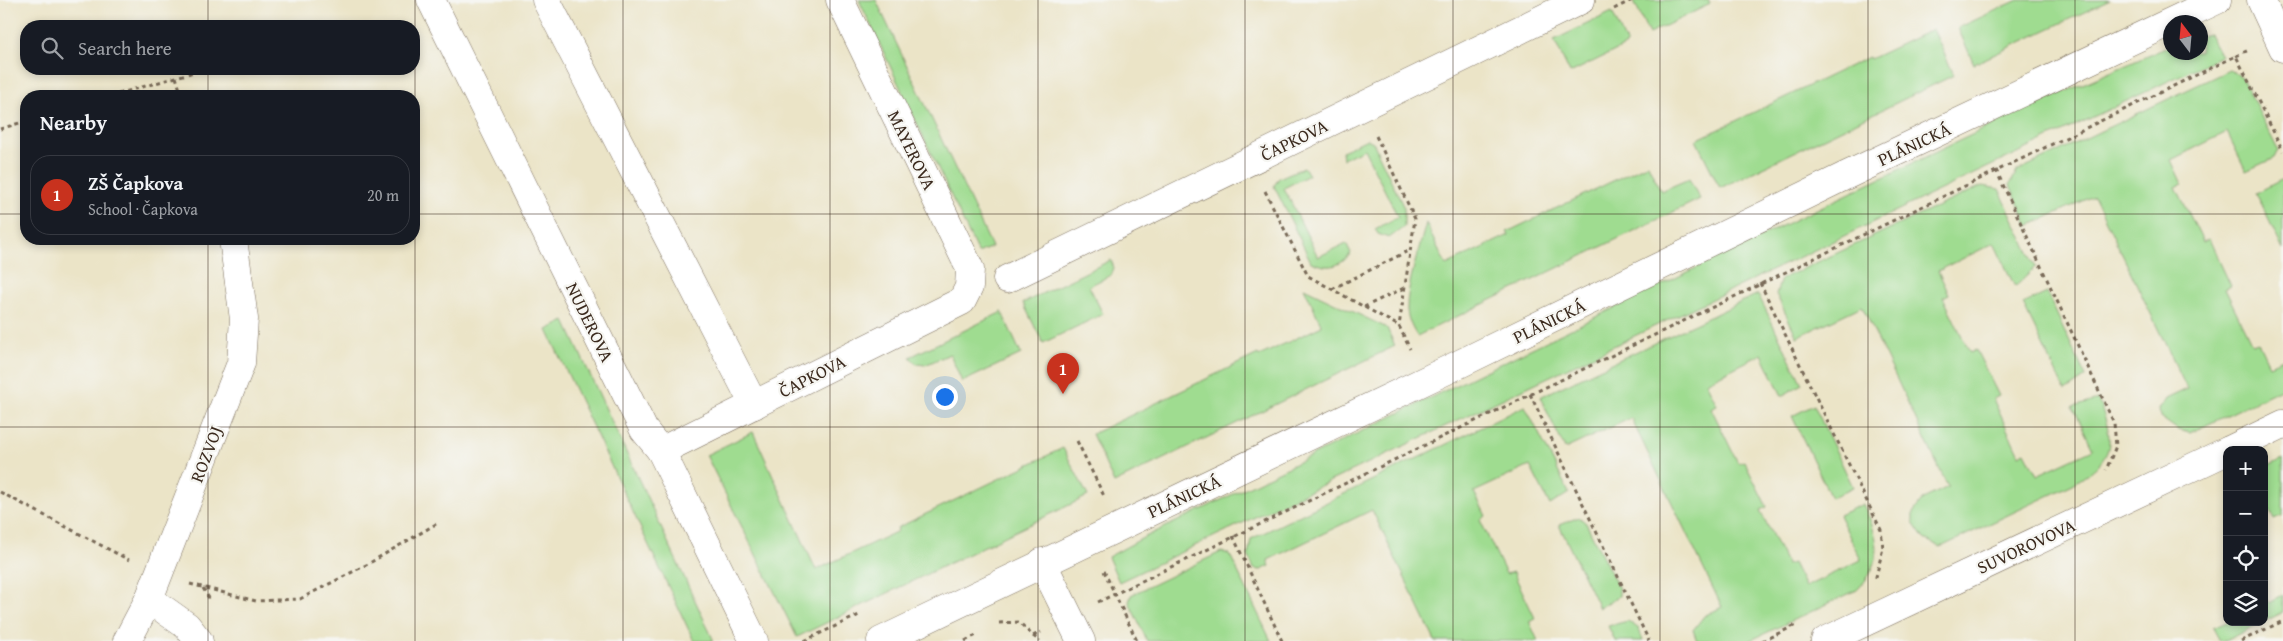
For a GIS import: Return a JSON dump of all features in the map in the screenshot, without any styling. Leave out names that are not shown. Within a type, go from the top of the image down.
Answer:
[{"type":"street","name":"NUDEROVA","points":[[431,0],[644,430],[661,451],[754,641]]},
{"type":"street","points":[[546,0],[754,404]]},
{"type":"street","name":"MAYEROVA","points":[[840,0],[970,269],[968,286],[962,301]]},
{"type":"street","name":"ČAPKOVA","points":[[1006,279],[1581,0]]},
{"type":"street","name":"PLÁNICKÁ","points":[[881,641],[1042,562],[1446,371],[1827,185],[2217,0]]},
{"type":"street","points":[[2261,0],[2283,48]]},
{"type":"street","name":"ROZVOJ","points":[[127,641],[153,587],[241,363],[244,319],[234,245]]},
{"type":"street","name":"ČAPKOVA","points":[[661,451],[962,301]]},
{"type":"street","name":"SUVOROVOVA","points":[[2236,446],[2283,424]]},
{"type":"street","name":"SUVOROVOVA","points":[[1825,641],[2223,452]]},
{"type":"street","points":[[1042,562],[1075,629]]},
{"type":"street","points":[[153,587],[199,641]]},
{"type":"path","points":[[1606,12],[1632,0]]},
{"type":"path","points":[[1033,636],[1075,629],[1114,593],[2236,56],[2283,151]]},
{"type":"path","points":[[132,90],[183,75]]},
{"type":"path","points":[[176,77],[180,90]]},
{"type":"path","points":[[0,129],[20,123]]},
{"type":"path","points":[[1375,135],[1415,219],[1399,326],[1410,349]]},
{"type":"path","points":[[1996,170],[2114,423],[2116,446],[2107,469],[2101,474]]},
{"type":"path","points":[[1264,189],[1308,276],[1399,326]]},
{"type":"path","points":[[1331,289],[1410,250]]},
{"type":"path","points":[[1760,283],[1881,530],[1883,548],[1874,582]]},
{"type":"path","points":[[1364,307],[1404,287]]},
{"type":"path","points":[[1530,394],[1649,641]]},
{"type":"path","points":[[1077,441],[1104,496]]},
{"type":"path","points":[[0,492],[153,587],[256,601],[300,599],[366,565],[436,524]]},
{"type":"path","points":[[1233,536],[1282,641]]},
{"type":"path","points":[[1090,540],[1137,641]]},
{"type":"path","points":[[1869,586],[1883,578]]},
{"type":"path","points":[[2242,641],[2283,621]]},
{"type":"path","points":[[992,627],[1000,623],[1019,622],[1040,641]]},
{"type":"path","points":[[1762,641],[1798,625]]},
{"type":"path","points":[[965,641],[984,631]]},
{"type":"green space","points":[[859,0],[876,0],[992,247],[978,253]]},
{"type":"green space","points":[[1638,0],[1708,0],[1710,4],[1649,34],[1634,2]]},
{"type":"green space","points":[[2018,0],[2110,0],[1974,64],[1958,28]]},
{"type":"green space","points":[[1612,12],[1627,45],[1570,73],[1554,40]]},
{"type":"green space","points":[[1933,29],[1954,75],[1720,188],[1696,140],[1869,57],[1870,59]]},
{"type":"green space","points":[[2208,34],[2221,56],[1119,582],[1108,557],[1141,539],[2030,107],[2163,49],[2163,60],[2208,60]]},
{"type":"green space","points":[[2229,70],[2241,76],[2278,150],[2274,158],[2246,171],[2227,132],[2171,160],[2182,184],[2176,187],[2203,242],[2209,239],[2231,286],[2225,289],[2252,344],[2258,342],[2269,365],[2283,359],[2283,388],[2190,433],[2178,430],[2160,417],[2159,409],[2166,399],[2187,389],[2094,196],[2028,226],[2010,185],[2017,171]]},
{"type":"green space","points":[[1367,139],[1373,142],[1404,208],[1404,227],[1389,238],[1378,234],[1375,229],[1398,217],[1364,149],[1343,159],[1342,151]]},
{"type":"green space","points":[[1648,164],[1661,191],[1689,179],[1700,199],[1417,336],[1408,317],[1407,301],[1426,223],[1446,265],[1509,235],[1507,232]]},
{"type":"green space","points":[[1304,167],[1309,175],[1284,188],[1318,257],[1346,243],[1351,253],[1342,262],[1333,266],[1323,266],[1311,262],[1274,186],[1279,178]]},
{"type":"green space","points":[[2283,179],[2283,250],[2256,193]]},
{"type":"green space","points":[[1982,186],[1999,189],[2036,267],[2015,287],[1994,243],[1938,271],[1949,294],[1943,297],[1970,353],[1976,350],[1999,396],[1993,399],[2019,455],[2025,452],[2037,475],[2093,449],[2073,407],[2098,400],[2108,428],[2108,449],[2104,458],[2097,466],[2073,484],[1941,547],[1924,539],[1913,523],[1913,513],[1923,499],[1948,487],[1862,306],[1797,337],[1776,294],[1781,279]]},
{"type":"green space","points":[[1111,260],[1114,268],[1111,275],[1089,286],[1103,314],[1043,343],[1023,303]]},
{"type":"green space","points":[[1304,288],[1387,328],[1395,346],[1114,483],[1092,434],[1258,354],[1259,356],[1322,326]]},
{"type":"green space","points":[[2047,293],[2086,377],[2065,391],[2023,304]]},
{"type":"green space","points":[[1758,294],[1802,384],[1782,396],[1762,354],[1706,382],[1717,405],[1711,408],[1738,463],[1744,461],[1767,507],[1760,510],[1787,565],[1793,563],[1805,587],[1861,560],[1839,515],[1863,504],[1876,539],[1876,559],[1866,579],[1857,590],[1749,641],[1697,641],[1693,630],[1704,616],[1722,607],[1631,418],[1565,449],[1540,397]]},
{"type":"green space","points":[[1002,312],[1021,354],[962,382],[950,354],[925,365],[917,364],[910,357]]},
{"type":"green space","points":[[565,321],[713,641],[694,641],[547,330]]},
{"type":"green space","points":[[1814,405],[1853,487],[1831,498],[1792,416]]},
{"type":"green space","points":[[1525,406],[1569,493],[1550,505],[1530,466],[1474,492],[1486,516],[1480,520],[1506,574],[1513,572],[1535,618],[1529,621],[1538,641],[1435,641],[1372,510],[1268,560],[1270,566],[1261,570],[1254,569],[1248,555],[1251,539]]},
{"type":"green space","points":[[753,432],[816,570],[898,531],[897,528],[1063,448],[1088,496],[797,637],[706,455]]},
{"type":"green space","points":[[2283,459],[2283,515],[2274,519],[2268,507],[2268,466]]},
{"type":"green space","points":[[1579,517],[1586,523],[1619,589],[1619,596],[1599,608],[1559,525]]},
{"type":"green space","points":[[1221,552],[1229,554],[1232,559],[1271,641],[1147,641],[1129,602],[1131,595]]},
{"type":"green space","points":[[2283,595],[2283,612],[2268,619],[2269,602]]},
{"type":"green space","points":[[1628,621],[1639,629],[1643,641],[1615,641],[1608,626]]},
{"type":"green space","points":[[2223,624],[2223,626],[2254,626],[2225,641],[2220,641],[2213,628]]},
{"type":"place","name":"ZŠ Čapkova","points":[[1063,394]]}]
